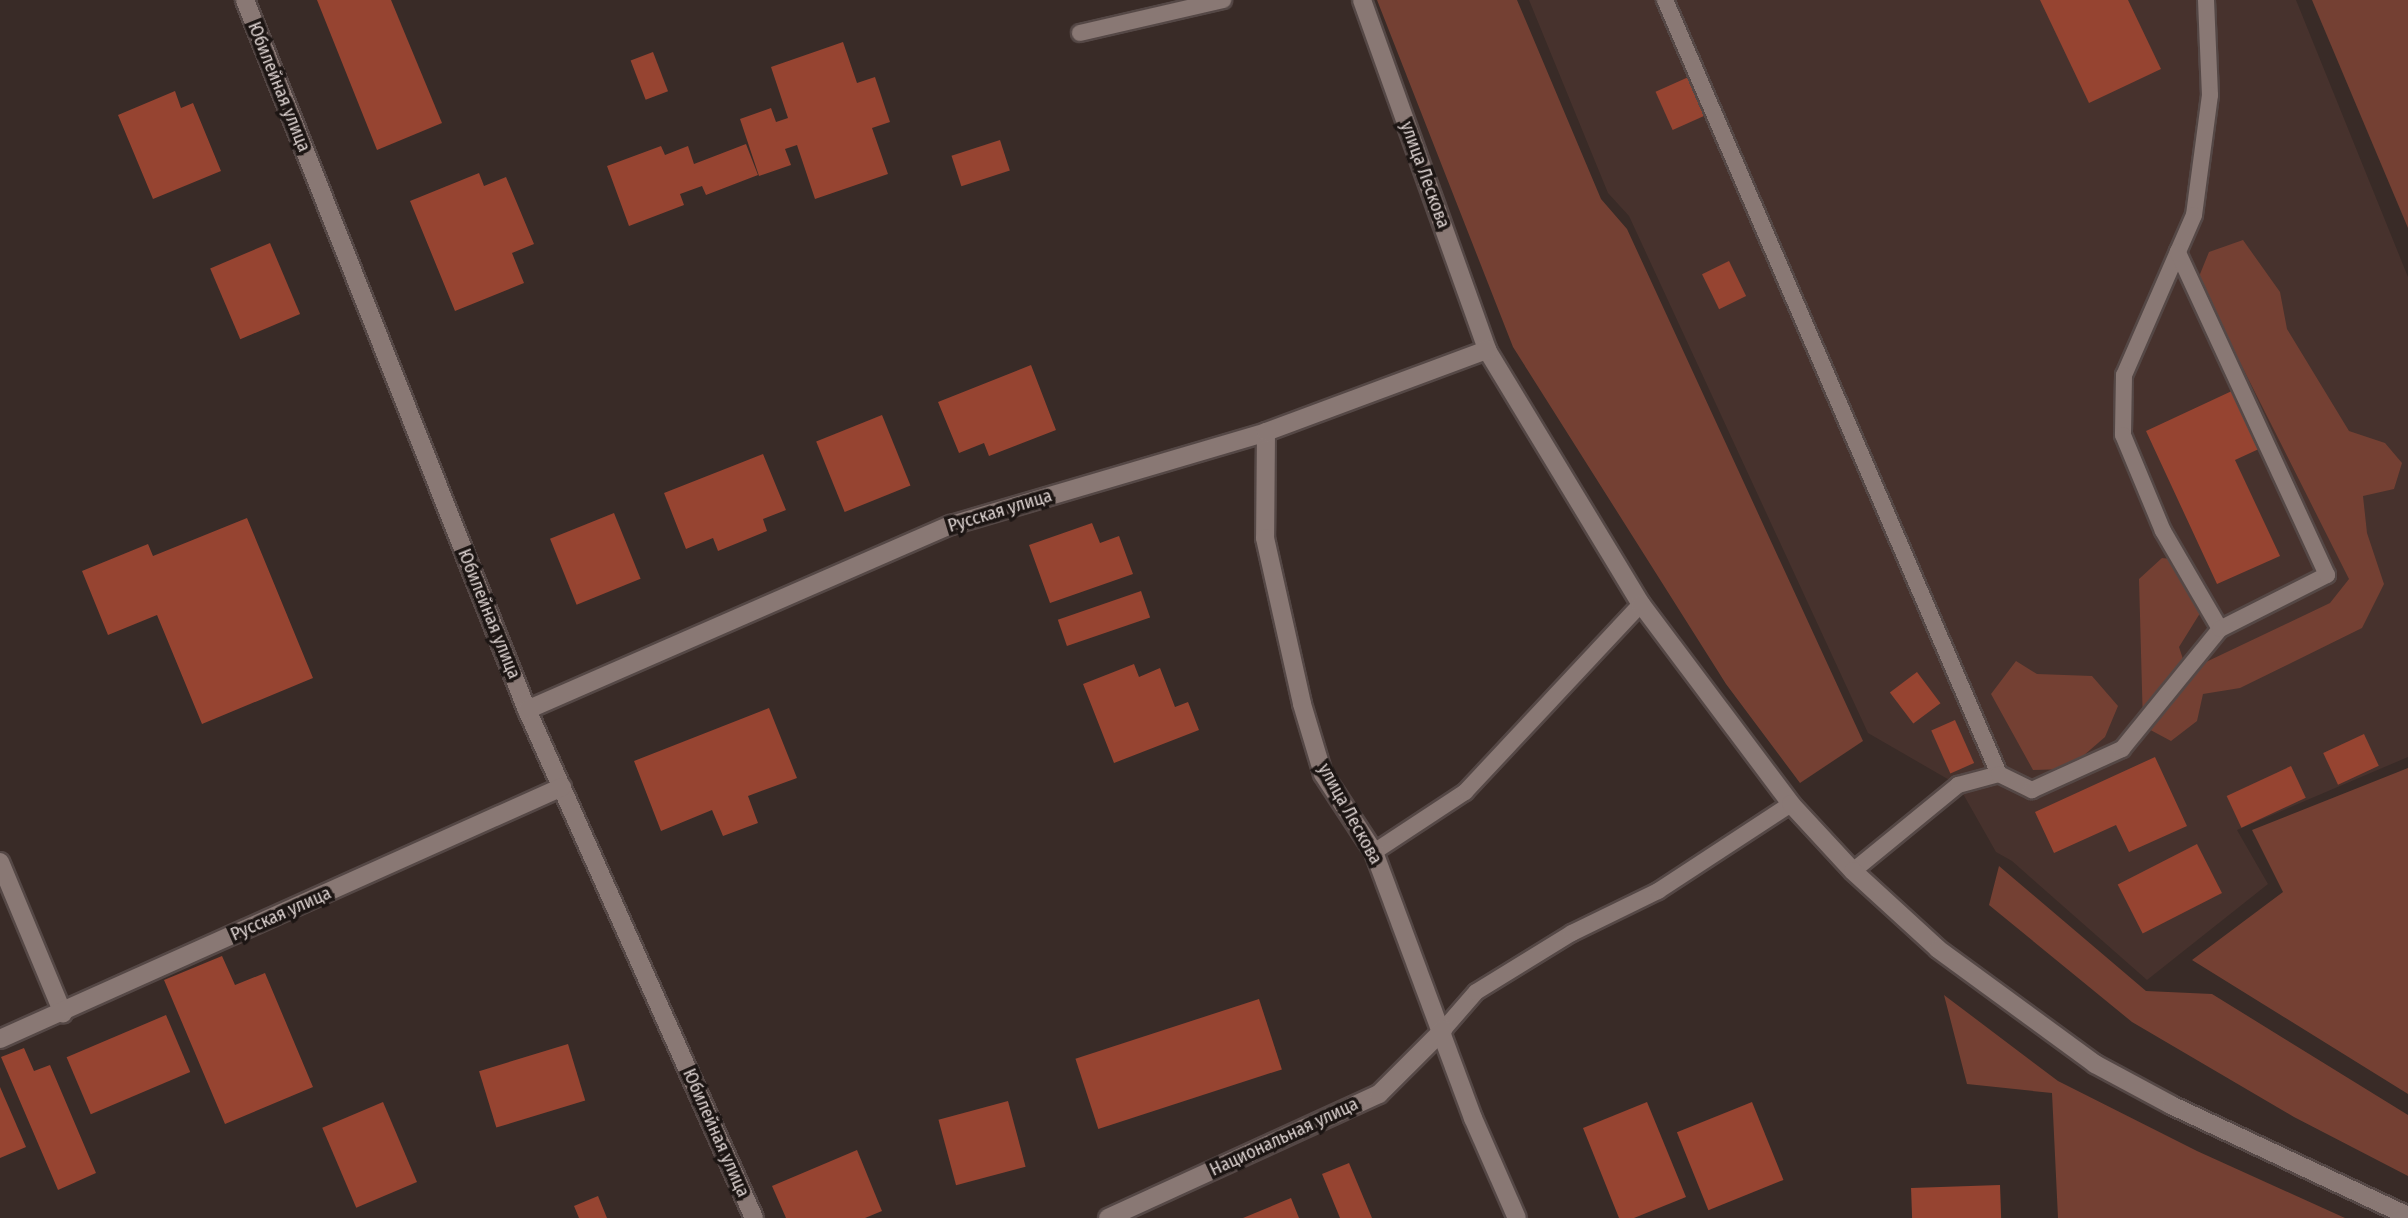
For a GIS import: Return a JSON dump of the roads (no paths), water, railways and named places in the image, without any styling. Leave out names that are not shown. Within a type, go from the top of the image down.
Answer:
[{"type":"street","name":"Юбилейная улица","points":[[245,0],[527,710],[754,1218]]},
{"type":"street","name":"улица Лескова","points":[[1362,0],[1487,350],[1641,604],[1791,804],[1853,871],[1938,949],[2095,1064],[2171,1105],[2408,1216]]},
{"type":"street","name":"Русская улица","points":[[527,710],[951,525],[1266,432],[1487,350]]},
{"type":"street","name":"улица Лескова","points":[[1266,432],[1265,538],[1303,704],[1323,774],[1374,852],[1443,1030],[1473,1118],[1517,1218]]},
{"type":"street","name":"Русская улица","points":[[0,1039],[562,787]]},
{"type":"street","points":[[0,862],[63,1013]]},
{"type":"street","name":"Национальная улица","points":[[1108,1218],[1379,1094],[1443,1030]]},
{"type":"lane","points":[[1080,33],[1223,0]]},
{"type":"lane","points":[[1665,0],[1999,774],[2032,790],[2122,749],[2220,629],[2327,575],[2178,252]]},
{"type":"lane","points":[[2206,0],[2210,95],[2194,215],[2124,375],[2123,435],[2163,531],[2220,629]]},
{"type":"lane","points":[[1374,852],[1465,792],[1641,604]]},
{"type":"lane","points":[[1853,871],[1958,785],[1999,774]]},
{"type":"lane","points":[[1443,1030],[1476,992],[1572,933],[1658,891],[1791,804]]}]
